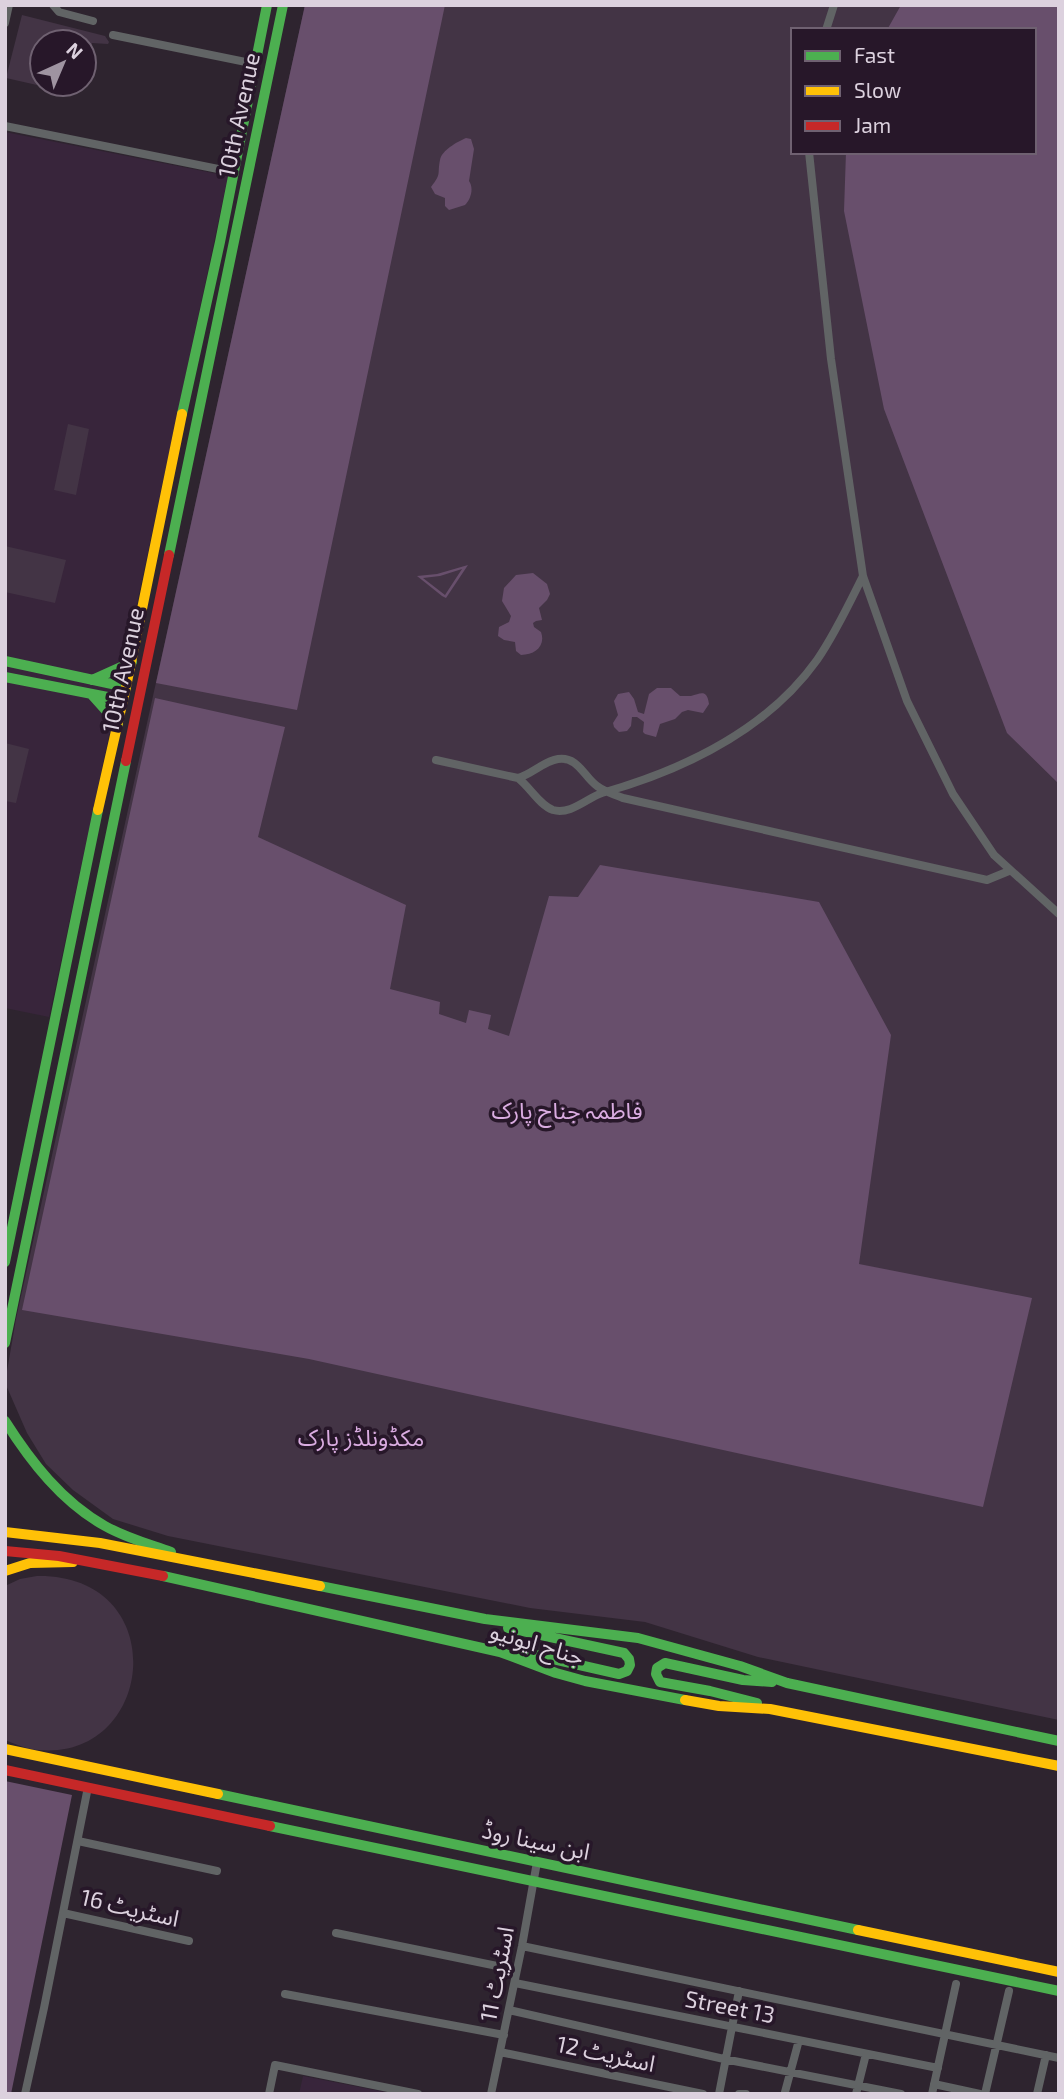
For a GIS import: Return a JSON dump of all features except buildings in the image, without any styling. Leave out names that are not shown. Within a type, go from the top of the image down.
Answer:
[{"type":"main road","name":"10th Avenue","points":[[5,1262],[267,5]]},
{"type":"main road","name":"10th Avenue","points":[[5,1343],[283,5]]},
{"type":"main road","points":[[211,281],[226,284]]},
{"type":"main road","points":[[159,528],[173,533]]},
{"type":"main road","points":[[5,661],[126,687]]},
{"type":"main road","points":[[92,680],[132,662]]},
{"type":"main road","points":[[5,677],[123,700]]},
{"type":"main road","points":[[92,695],[118,724]]},
{"type":"main road","points":[[39,1103],[55,1106]]},
{"type":"main road","points":[[5,1421],[42,1471],[79,1509],[116,1532],[189,1559]]},
{"type":"main road","name":"جناح ایونیو","points":[[5,1532],[100,1543],[189,1559],[485,1619],[638,1638],[787,1683],[1059,1741]]},
{"type":"main road","name":"جناح ایونیو","points":[[5,1551],[59,1556],[198,1583],[500,1652],[585,1681],[719,1706],[770,1709],[1059,1766]]},
{"type":"main road","points":[[5,1571],[18,1565],[36,1562],[97,1563]]},
{"type":"main road","points":[[485,1619],[500,1627],[624,1653],[631,1662],[626,1672],[619,1674],[531,1654],[500,1652]]},
{"type":"main road","points":[[770,1709],[736,1697],[660,1682],[656,1674],[657,1668],[665,1663],[743,1680],[787,1683]]},
{"type":"main road","name":"ابن سینا روڈ","points":[[5,1749],[1059,1972]]},
{"type":"main road","name":"ابن سینا روڈ","points":[[5,1770],[1059,1991]]},
{"type":"street","points":[[5,23],[9,5]]},
{"type":"street","points":[[53,5],[59,12],[93,20]]},
{"type":"street","points":[[827,28],[834,5]]},
{"type":"street","points":[[113,36],[256,64]]},
{"type":"street","points":[[5,126],[233,173]]},
{"type":"street","points":[[809,154],[831,359],[863,576],[907,701],[953,794],[982,841],[1009,871],[1059,914]]},
{"type":"street","points":[[436,760],[518,778],[545,805],[562,811],[571,809],[591,797],[690,761],[755,722],[789,693],[816,661],[840,622],[863,576]]},
{"type":"street","points":[[518,778],[549,762],[565,759],[579,766],[594,784],[607,792],[679,811],[988,880],[1009,871]]},
{"type":"street","points":[[25,2094],[88,1787]]},
{"type":"street","points":[[78,1841],[217,1871]]},
{"type":"street","name":"اسٹریٹ 11","points":[[491,2094],[537,1862]]},
{"type":"street","name":"اسٹریٹ 16","points":[[63,1913],[189,1941]]},
{"type":"street","points":[[335,1933],[517,1970]]},
{"type":"street","points":[[522,1946],[1059,2058]]},
{"type":"street","name":"Street 13","points":[[515,1983],[938,2068]]},
{"type":"street","points":[[932,2094],[956,1984]]},
{"type":"street","points":[[719,2094],[739,1991]]},
{"type":"street","points":[[985,2094],[1009,1992]]},
{"type":"street","points":[[285,1994],[504,2035]]},
{"type":"street","points":[[509,2010],[791,2072],[857,2090],[901,2094]]},
{"type":"street","points":[[785,2092],[799,2040]]},
{"type":"street","name":"اسٹریٹ 12","points":[[500,2052],[703,2094]]},
{"type":"street","points":[[857,2090],[866,2054]]},
{"type":"street","points":[[1037,2094],[1046,2055]]},
{"type":"street","points":[[269,2094],[275,2065],[418,2094]]},
{"type":"street","points":[[934,2084],[980,2094]]},
{"type":"street","points":[[739,2094],[746,2094]]},
{"type":"shaded area","points":[[305,5],[445,5],[297,710],[156,683]]},
{"type":"shaded area","points":[[901,5],[1059,5],[1059,784],[1007,733],[884,409],[844,211],[846,154],[1036,154],[1036,28],[888,28]]},
{"type":"shaded area","points":[[5,132],[228,176],[49,1017],[5,1008]]},
{"type":"shaded area","points":[[466,138],[471,139],[474,149],[469,181],[471,193],[465,205],[449,210],[445,206],[445,198],[435,194],[431,187],[438,176],[440,160],[444,153]]},
{"type":"shaded area","points":[[468,565],[446,598],[417,576],[437,574]],"holes":[[[462,569],[445,595],[423,578]]]},
{"type":"shaded area","points":[[533,573],[547,584],[550,594],[539,608],[542,620],[533,623],[541,632],[541,645],[535,651],[521,655],[516,651],[515,642],[498,636],[499,627],[509,622],[511,616],[502,601],[504,588],[516,575]]},
{"type":"shaded area","points":[[657,688],[671,688],[680,696],[703,693],[709,704],[703,713],[688,710],[675,719],[660,724],[656,737],[643,732],[644,722],[637,717],[632,717],[627,731],[619,732],[613,723],[618,715],[614,701],[618,694],[629,692],[638,712],[644,714],[649,694]]},
{"type":"shaded area","points":[[155,698],[285,727],[258,837],[406,905],[390,989],[440,1002],[439,1014],[466,1023],[469,1010],[491,1015],[488,1029],[509,1036],[549,896],[578,897],[600,865],[819,902],[891,1035],[859,1264],[1032,1298],[983,1507],[309,1359],[22,1310]]},
{"type":"shaded area","points":[[5,1781],[72,1795],[11,2094],[5,2094]]},
{"type":"shaded area","points":[[303,2076],[395,2094],[299,2094]]},
{"type":"green space","name":"فاطمہ جناح پارک","points":[[305,5],[1059,5],[1059,1720],[758,1657],[645,1622],[530,1608],[168,1536],[113,1519],[73,1490],[46,1464],[27,1433],[6,1385],[16,1319]]},
{"type":"green space","points":[[22,15],[73,28],[28,28],[28,83],[6,78]]},
{"type":"green space","points":[[98,34],[105,36],[108,44],[98,43]]},
{"type":"green space","points":[[68,424],[89,429],[76,495],[54,490]]},
{"type":"green space","points":[[5,546],[66,560],[55,603],[5,592]]},
{"type":"green space","points":[[5,743],[29,749],[16,803],[5,801]]},
{"type":"green space","points":[[37,1576],[82,1584],[113,1605],[129,1635],[133,1669],[124,1703],[104,1730],[73,1747],[31,1749],[5,1740],[5,1586],[20,1579]]},
{"type":"traffic: fast","points":[[182,414],[220,242],[267,5]]},
{"type":"traffic: fast","points":[[169,555],[283,5]]},
{"type":"traffic: fast","points":[[5,661],[126,687]]},
{"type":"traffic: fast","points":[[92,680],[132,662]]},
{"type":"traffic: fast","points":[[5,677],[123,700]]},
{"type":"traffic: fast","points":[[92,695],[118,724]]},
{"type":"traffic: fast","points":[[5,1343],[126,761]]},
{"type":"traffic: fast","points":[[5,1262],[98,810]]},
{"type":"traffic: fast","points":[[5,1421],[37,1466],[75,1505],[113,1530],[171,1552]]},
{"type":"traffic: fast","points":[[163,1576],[500,1652],[585,1681],[685,1700]]},
{"type":"traffic: fast","points":[[320,1586],[485,1619],[638,1638],[740,1666],[787,1683],[1059,1741]]},
{"type":"traffic: fast","points":[[508,1628],[624,1653],[630,1665],[627,1671],[619,1674],[516,1653]]},
{"type":"traffic: fast","points":[[757,1703],[660,1682],[656,1674],[657,1668],[665,1663],[743,1680],[772,1682]]},
{"type":"traffic: fast","points":[[218,1794],[858,1930]]},
{"type":"traffic: fast","points":[[270,1826],[1059,1991]]},
{"type":"traffic: slow","points":[[98,810],[182,414]]},
{"type":"traffic: slow","points":[[5,1532],[100,1543],[320,1586]]},
{"type":"traffic: slow","points":[[5,1571],[30,1563],[73,1562]]},
{"type":"traffic: slow","points":[[685,1700],[719,1706],[770,1709],[1059,1766]]},
{"type":"traffic: slow","points":[[5,1749],[218,1794]]},
{"type":"traffic: slow","points":[[858,1930],[1059,1972]]},
{"type":"traffic: jam","points":[[126,761],[169,555]]},
{"type":"traffic: jam","points":[[5,1551],[59,1556],[163,1576]]},
{"type":"traffic: jam","points":[[5,1770],[270,1826]]},
{"type":"park label","name":"مکڈونلڈز پارک","points":[[361,1438]]}]
